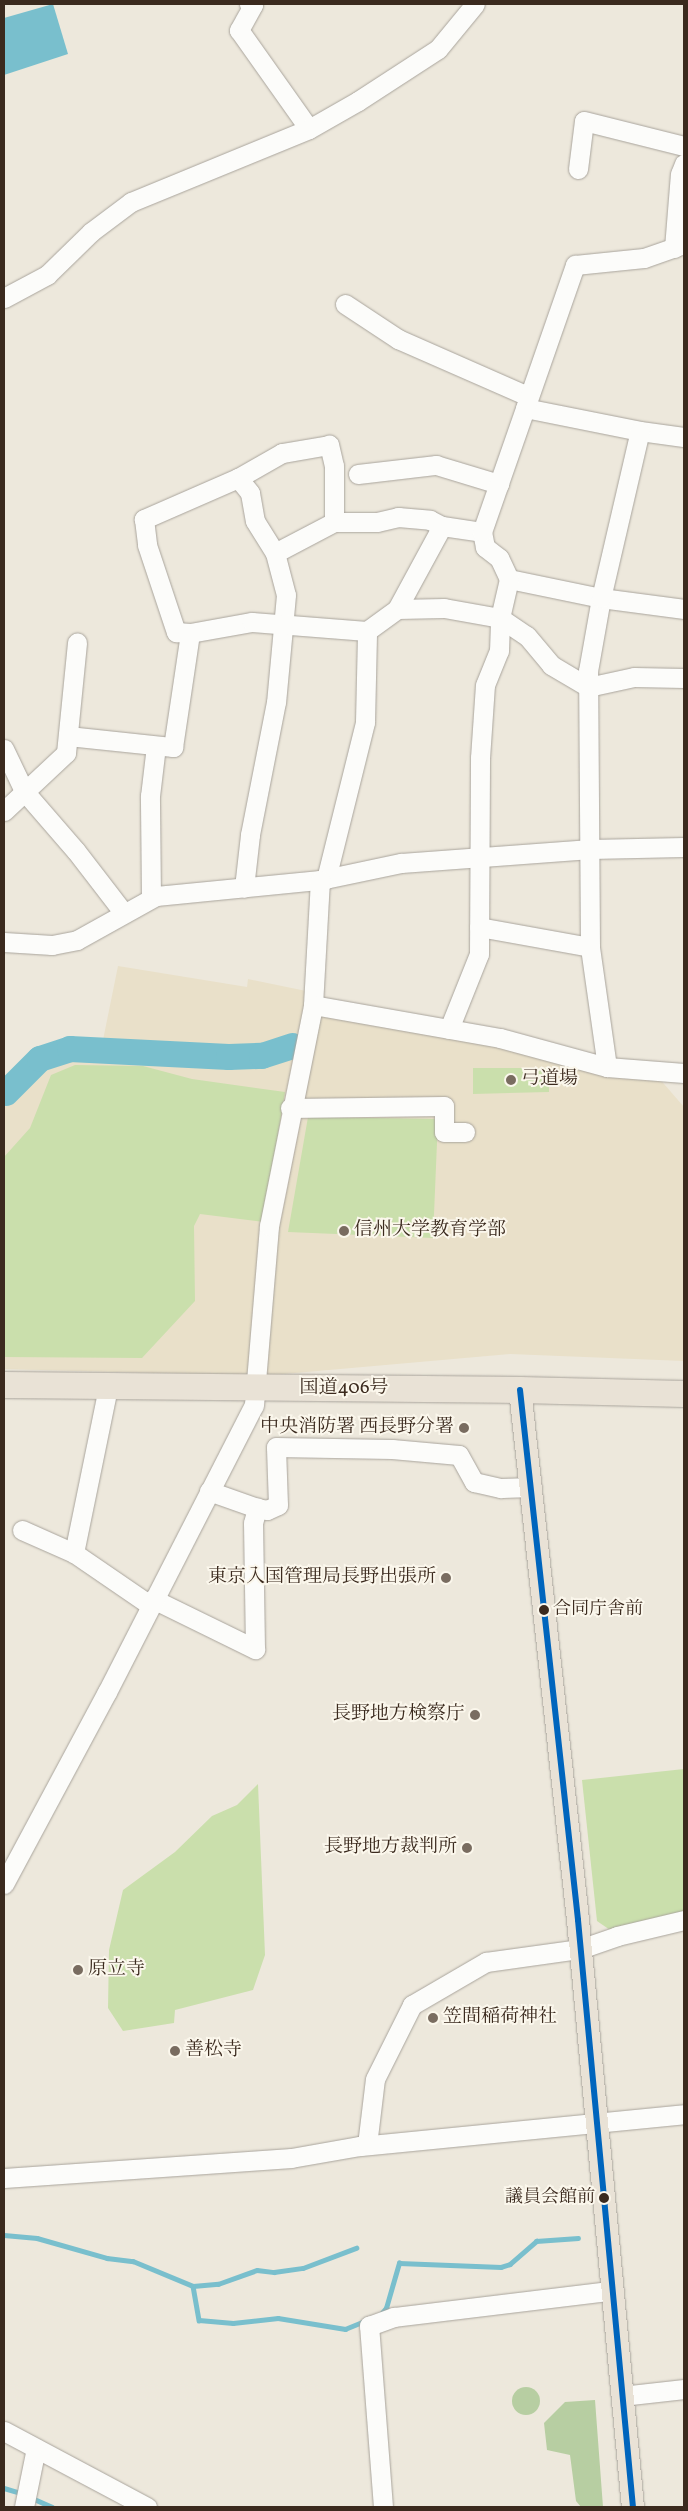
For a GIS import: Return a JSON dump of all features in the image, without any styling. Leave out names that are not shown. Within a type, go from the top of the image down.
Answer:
[{"type":"highway","name":"国道406号","points":[[4,1385],[108,1388],[520,1390],[684,1394]]},
{"type":"main road","points":[[520,1390],[532,1487],[580,1949],[610,2291],[633,2507]]},
{"type":"street","points":[[249,4],[253,5],[238,30],[309,129]]},
{"type":"street","points":[[4,298],[47,275],[91,232],[132,202],[309,129],[438,49],[475,4]]},
{"type":"street","points":[[578,169],[584,121],[684,146]]},
{"type":"street","points":[[449,1029],[479,954],[480,758],[484,694],[499,651],[500,618],[509,579],[499,558],[485,547],[482,532],[576,266],[644,258],[679,246],[680,174],[684,164]]},
{"type":"street","points":[[345,304],[398,339],[527,402],[640,431],[684,437]]},
{"type":"street","points":[[607,1067],[590,947],[588,687],[601,598],[640,431]]},
{"type":"street","points":[[334,522],[334,466],[329,445],[282,453],[238,478],[144,520],[147,545],[176,632],[190,633],[252,622],[286,623],[367,631],[397,609],[442,526]]},
{"type":"street","points":[[358,474],[436,465],[498,484]]},
{"type":"street","points":[[238,478],[250,493],[255,521],[275,553],[286,595],[286,623],[276,702],[250,835],[244,888]]},
{"type":"street","points":[[275,553],[334,522],[377,522],[398,517],[430,520],[442,526],[482,532]]},
{"type":"street","points":[[509,579],[601,598],[684,609]]},
{"type":"street","points":[[397,609],[444,608],[500,618],[526,636],[551,665],[588,687],[634,677],[684,678]]},
{"type":"street","points":[[4,1884],[254,1405],[253,1389],[269,1226],[290,1108],[313,1005],[323,880],[365,722],[367,631]]},
{"type":"street","points":[[68,736],[173,747],[190,633]]},
{"type":"street","points":[[4,811],[66,753],[77,643]]},
{"type":"street","points":[[151,898],[150,796],[156,746]]},
{"type":"street","points":[[4,749],[24,791],[76,851],[123,912]]},
{"type":"street","points":[[4,942],[52,945],[77,940],[123,912],[151,898],[323,880],[401,863],[590,849],[684,847]]},
{"type":"street","points":[[479,927],[590,947]]},
{"type":"street","points":[[313,1005],[500,1038],[607,1067],[684,1073]]},
{"type":"street","points":[[290,1108],[444,1106],[444,1132],[466,1132]]},
{"type":"street","points":[[74,1553],[108,1388]]},
{"type":"street","points":[[209,1491],[257,1508],[267,1510],[278,1505],[276,1447],[392,1449],[459,1455],[474,1482],[501,1488],[532,1487]]},
{"type":"street","points":[[22,1530],[74,1553],[152,1602],[255,1649],[252,1522],[257,1508]]},
{"type":"street","points":[[367,2145],[375,2079],[412,2005],[486,1962],[580,1949],[617,1936],[684,1920]]},
{"type":"street","points":[[4,2178],[291,2158],[367,2145],[684,2114]]},
{"type":"street","points":[[383,2507],[369,2326],[394,2317],[610,2291]]},
{"type":"street","points":[[622,2396],[684,2390]]},
{"type":"street","points":[[4,2431],[147,2507]]},
{"type":"street","points":[[24,2507],[36,2448]]},
{"type":"shaded area","name":"信州大学教育学部","points":[[118,966],[247,987],[248,979],[311,992],[309,1007],[658,1077],[684,1107],[684,1361],[510,1354],[261,1376],[4,1369],[4,1108],[57,1041],[103,1040]]},
{"type":"green space","points":[[75,1065],[143,1066],[192,1079],[285,1092],[264,1222],[200,1214],[194,1226],[195,1301],[142,1358],[4,1357],[4,1157],[30,1128],[51,1075]]},
{"type":"green space","name":"弓道場","points":[[473,1068],[549,1068],[549,1092],[473,1094]]},
{"type":"green space","points":[[308,1117],[438,1119],[433,1238],[288,1232]]},
{"type":"green space","points":[[684,1769],[684,1913],[610,1930],[597,1921],[582,1780]]},
{"type":"green space","points":[[258,1784],[265,1955],[253,1990],[175,2010],[174,2023],[123,2031],[108,2008],[109,1950],[123,1890],[175,1852],[212,1816],[237,1805]]},
{"type":"green space","points":[[526,2387],[536,2391],[540,2401],[536,2411],[526,2415],[516,2411],[512,2401],[516,2391]]},
{"type":"green space","points":[[595,2400],[603,2507],[581,2507],[576,2501],[570,2455],[547,2450],[544,2423],[565,2402]]},
{"type":"water","points":[[53,4],[68,54],[4,75],[4,18]]},
{"type":"waterway","points":[[6,1093],[40,1059],[70,1049],[229,1057],[262,1056],[292,1046]]},
{"type":"waterway","points":[[4,2235],[37,2238],[107,2258],[133,2261],[193,2286],[218,2284],[257,2270],[274,2272],[303,2268],[356,2248]]},
{"type":"waterway","points":[[381,2314],[386,2308],[399,2263],[501,2267],[510,2264],[536,2241],[578,2238]]},
{"type":"waterway","points":[[193,2286],[199,2320],[233,2323],[278,2318],[345,2329],[365,2321]]},
{"type":"waterway","points":[[4,2488],[17,2492]]},
{"type":"waterway","points":[[32,2498],[52,2507]]},
{"type":"transit line","points":[[520,1390],[578,1920],[633,2507]]},
{"type":"place","name":"弓道場","points":[[511,1080]]},
{"type":"place","name":"信州大学教育学部","points":[[344,1231]]},
{"type":"place","name":"中央消防署 西長野分署","points":[[464,1428]]},
{"type":"place","name":"東京入国管理局長野出張所","points":[[446,1578]]},
{"type":"place","name":"合同庁舎前","points":[[544,1610]]},
{"type":"place","name":"長野地方検察庁","points":[[475,1715]]},
{"type":"place","name":"長野地方裁判所","points":[[467,1848]]},
{"type":"place","name":"原立寺","points":[[78,1970]]},
{"type":"place","name":"笠間稲荷神社","points":[[433,2018]]},
{"type":"place","name":"善松寺","points":[[175,2051]]},
{"type":"place","name":"議員会館前","points":[[604,2198]]}]
